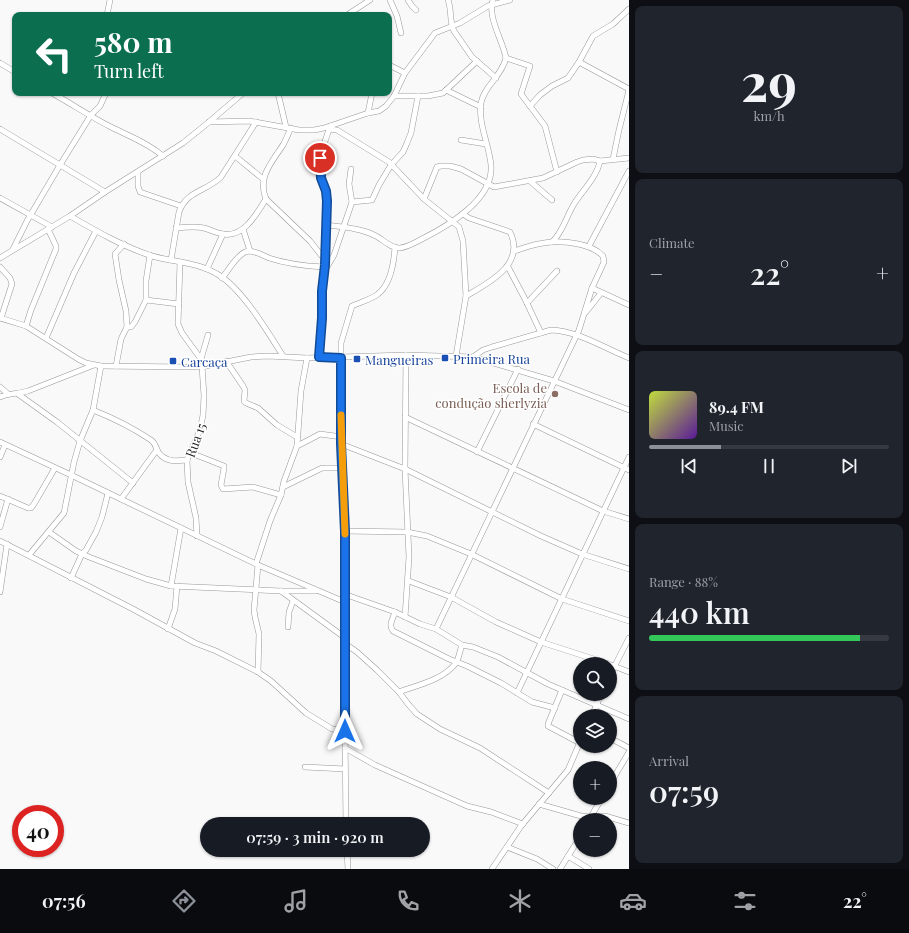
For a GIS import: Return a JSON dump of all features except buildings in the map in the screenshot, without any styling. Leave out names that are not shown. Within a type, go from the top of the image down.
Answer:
[{"type":"street","points":[[108,12],[110,0]]},
{"type":"street","points":[[352,12],[370,0]]},
{"type":"street","points":[[390,0],[397,16],[401,33]]},
{"type":"street","points":[[408,0],[416,10]]},
{"type":"street","points":[[448,0],[451,26],[465,48],[496,78]]},
{"type":"street","points":[[209,122],[256,122],[289,128],[314,130],[330,128],[368,113],[376,112],[383,108],[394,96],[406,73],[431,36],[438,31],[460,23],[492,2],[510,0]]},
{"type":"street","points":[[326,225],[369,233],[395,247],[400,248],[440,230],[472,207],[488,185],[491,166],[486,144],[481,107],[482,98],[496,78],[506,58],[496,28],[492,2]]},
{"type":"street","points":[[530,106],[540,95],[552,86],[568,78],[579,62],[593,36],[613,24],[629,9]]},
{"type":"street","points":[[506,58],[530,66],[521,94],[545,126],[557,172]]},
{"type":"street","points":[[394,96],[439,94],[446,90],[477,61]]},
{"type":"street","points":[[579,62],[629,89],[613,159]]},
{"type":"street","points":[[0,63],[12,70]]},
{"type":"street","points":[[392,66],[406,73]]},
{"type":"street","points":[[446,90],[481,107]]},
{"type":"street","points":[[57,96],[155,150],[163,156]]},
{"type":"street","points":[[13,250],[30,215],[91,115],[100,106],[105,96]]},
{"type":"street","points":[[0,258],[70,216],[163,156],[209,122],[239,96]]},
{"type":"street","points":[[279,96],[289,128],[283,145],[270,162],[263,179],[264,191],[266,198],[310,241],[325,260]]},
{"type":"street","points":[[368,113],[371,96]]},
{"type":"street","points":[[352,202],[372,200],[391,165],[403,152],[411,133],[418,96]]},
{"type":"street","points":[[171,260],[181,206],[194,193],[218,179],[235,156],[256,122]]},
{"type":"street","points":[[330,128],[337,130],[380,156],[391,165],[424,199],[459,227],[462,236],[466,296],[456,356]]},
{"type":"street","points":[[319,357],[322,324],[322,291],[325,260],[327,201],[326,191],[321,178],[320,158],[330,128]]},
{"type":"street","points":[[0,129],[105,192]]},
{"type":"street","points":[[461,140],[486,144]]},
{"type":"street","points":[[235,156],[263,179]]},
{"type":"street","points":[[424,199],[438,167],[441,166],[461,169],[488,185],[500,187],[530,181],[557,172],[577,162],[593,159],[600,161],[629,158]]},
{"type":"street","points":[[552,242],[561,232],[573,205],[598,169],[600,161]]},
{"type":"street","points":[[222,278],[243,253],[250,251],[293,265],[327,267],[330,263],[352,202],[349,184],[351,169]]},
{"type":"street","points":[[589,246],[629,171]]},
{"type":"street","points":[[138,172],[138,186],[140,192],[181,206]]},
{"type":"street","points":[[530,181],[552,200]]},
{"type":"street","points":[[0,198],[50,228],[56,246],[26,326]]},
{"type":"street","points":[[176,228],[198,227],[222,234],[232,234],[238,232],[250,222],[266,198]]},
{"type":"street","points":[[463,214],[487,225],[510,232],[514,251],[508,267],[492,280],[466,296]]},
{"type":"street","points":[[70,216],[96,231],[150,255],[207,269],[218,274],[252,309],[283,356]]},
{"type":"street","points":[[243,228],[250,251]]},
{"type":"street","points":[[46,338],[74,273],[96,231]]},
{"type":"street","points":[[207,269],[222,234]]},
{"type":"street","points":[[436,629],[576,335],[592,288],[604,262],[604,256],[598,250],[589,246],[567,243],[544,242],[514,251]]},
{"type":"street","points":[[116,366],[121,339],[127,327],[126,311],[119,280],[116,254],[116,252],[124,244]]},
{"type":"street","points":[[346,817],[344,640],[345,531],[341,444],[341,343],[352,306],[378,295],[384,289],[393,263],[395,247]]},
{"type":"street","points":[[127,327],[131,327],[135,322],[146,300],[146,281],[150,255]]},
{"type":"street","points":[[180,262],[177,320],[182,333],[201,359],[204,366]]},
{"type":"street","points":[[0,267],[10,278],[12,284],[0,318],[26,326],[78,359],[101,366],[204,366],[251,357],[283,356],[307,358],[406,355],[473,357],[518,369],[560,383],[629,410]]},
{"type":"street","points":[[508,267],[541,333]]},
{"type":"street","points":[[527,303],[557,270]]},
{"type":"street","points":[[592,288],[629,305]]},
{"type":"street","points":[[584,314],[602,293]]},
{"type":"street","points":[[146,300],[179,304]]},
{"type":"street","points":[[473,357],[483,350],[492,347],[551,330],[558,330],[576,335],[629,358]]},
{"type":"street","points":[[201,359],[208,335]]},
{"type":"street","points":[[405,617],[409,557],[405,469],[406,355]]},
{"type":"street","points":[[258,672],[259,634],[254,610],[257,564],[267,528],[281,495],[297,446],[301,391],[307,358]]},
{"type":"street","points":[[226,362],[245,390],[244,401],[258,408],[277,425],[297,437]]},
{"type":"street","points":[[0,397],[8,394],[18,394],[95,364]]},
{"type":"street","points":[[29,555],[64,513],[70,475],[80,441],[93,410],[101,366]]},
{"type":"street","name":"Rua 15","points":[[197,536],[196,518],[188,482],[187,460],[200,430],[203,415],[204,366]]},
{"type":"street","points":[[477,452],[518,369]]},
{"type":"street","points":[[0,387],[8,394]]},
{"type":"street","points":[[18,394],[57,422],[133,483]]},
{"type":"street","points":[[93,410],[122,423],[151,440],[155,444],[156,451],[163,457],[170,460],[187,460]]},
{"type":"street","points":[[405,418],[603,511],[629,519]]},
{"type":"street","points":[[533,424],[626,469]]},
{"type":"street","points":[[297,446],[320,434],[342,437]]},
{"type":"street","points":[[0,457],[3,444],[257,564],[345,602]]},
{"type":"street","points":[[341,444],[405,469],[491,512],[582,554],[629,569]]},
{"type":"street","points":[[121,499],[156,451]]},
{"type":"street","points":[[191,453],[224,466],[221,485],[223,489],[253,488],[281,495]]},
{"type":"street","points":[[517,693],[582,554],[626,469],[629,457]]},
{"type":"street","points":[[0,496],[31,508],[55,468]]},
{"type":"street","points":[[283,487],[322,468],[342,468]]},
{"type":"street","points":[[71,578],[82,554],[96,532],[102,517],[108,493]]},
{"type":"street","points":[[0,527],[8,499]]},
{"type":"street","points":[[168,629],[175,609],[174,586],[181,528]]},
{"type":"street","points":[[345,531],[408,532],[427,536],[471,554],[562,598],[629,621]]},
{"type":"street","points":[[49,532],[82,554],[146,579],[174,586],[319,592]]},
{"type":"street","points":[[0,541],[195,643],[216,651],[258,672],[271,681],[306,713],[332,729],[345,731]]},
{"type":"street","points":[[0,592],[7,544]]},
{"type":"street","points":[[408,581],[451,597],[496,622],[541,642],[587,657]]},
{"type":"street","points":[[281,591],[344,640],[363,657],[399,692],[417,714],[440,729],[480,748],[549,793]]},
{"type":"street","points":[[344,594],[395,612],[420,624],[436,629],[462,645],[490,653],[548,684],[629,719]]},
{"type":"street","points":[[288,627],[289,612],[292,601]]},
{"type":"street","points":[[395,612],[390,625],[390,628],[393,631],[456,663],[473,669],[532,702],[555,708]]},
{"type":"street","points":[[616,657],[629,638]]},
{"type":"street","points":[[399,692],[435,679],[456,663],[462,645]]},
{"type":"street","points":[[617,667],[629,672]]},
{"type":"street","points":[[562,690],[548,726],[573,738]]},
{"type":"street","points":[[595,709],[598,701]]},
{"type":"street","points":[[617,742],[629,748]]},
{"type":"street","points":[[345,748],[374,765],[467,806],[492,812],[523,824]]},
{"type":"street","points":[[617,772],[629,752]]},
{"type":"street","points":[[492,869],[523,824],[568,770],[575,753]]},
{"type":"street","points":[[305,767],[345,769]]},
{"type":"street","points":[[539,804],[573,814]]},
{"type":"street","points":[[617,820],[629,823]]},
{"type":"street","points":[[507,847],[537,859],[553,869]]},
{"type":"street","points":[[560,869],[573,848]]},
{"type":"street","points":[[568,856],[589,869]]},
{"type":"street","points":[[347,857],[348,869]]},
{"type":"slow traffic","points":[[341,415],[345,534]]},
{"type":"place","name":"Primeira Rua","points":[[445,358]]},
{"type":"place","name":"Mangueiras","points":[[357,359]]},
{"type":"place","name":"Carcaça","points":[[173,361]]},
{"type":"place","name":"Escola de condução sherlyzia","points":[[555,394]]},
{"type":"route","points":[[320,158],[321,178],[326,191],[327,201],[325,265],[321,304],[322,330],[319,346],[319,357],[341,358],[341,444],[345,531],[345,731]]}]
